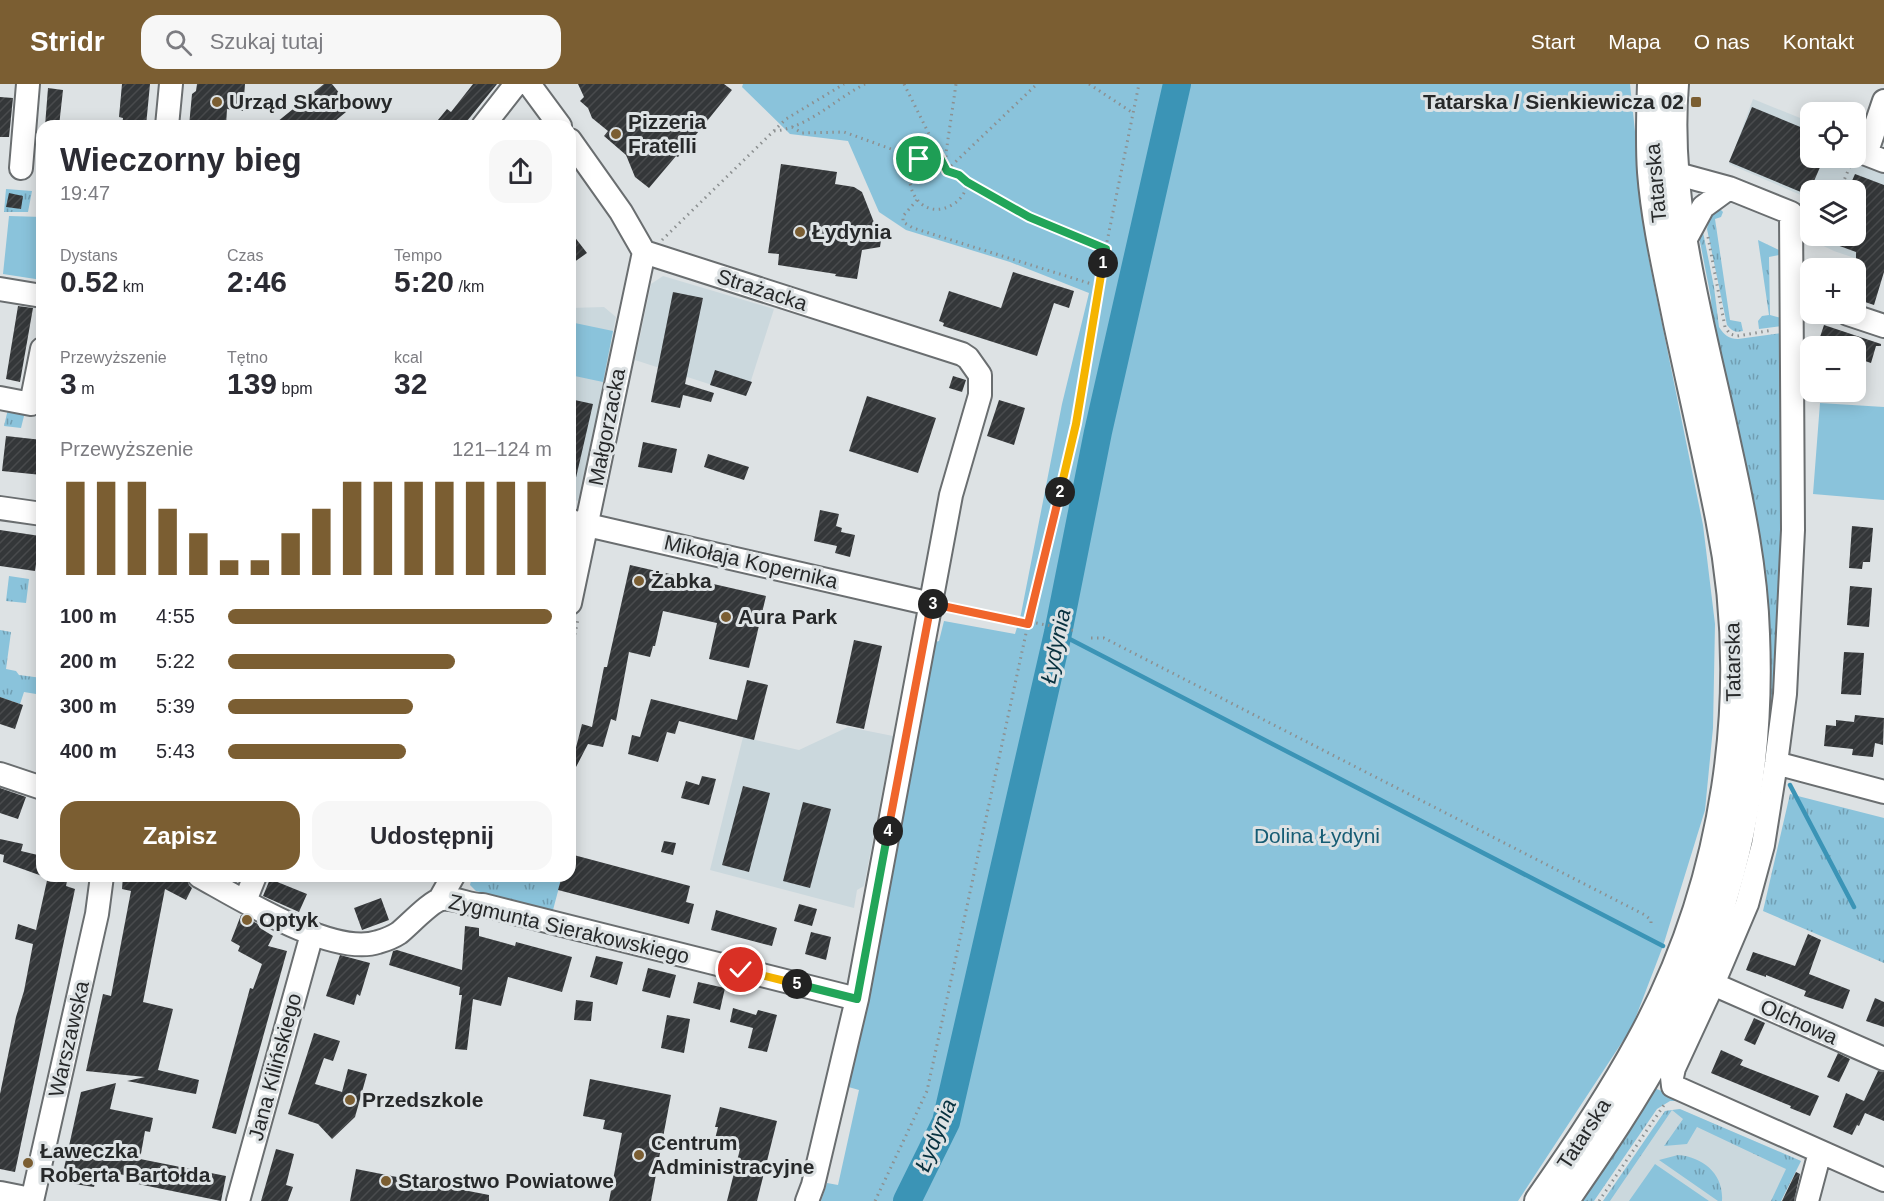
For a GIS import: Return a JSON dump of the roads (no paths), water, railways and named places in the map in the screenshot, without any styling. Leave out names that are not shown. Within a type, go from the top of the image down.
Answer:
[{"type":"main road","name":"Tatarska","points":[[1539,1201],[1577,1147],[1612,1091],[1641,1041],[1664,994],[1690,929],[1712,862],[1725,807],[1732,752],[1734,633],[1729,575],[1721,522],[1662,249],[1652,173],[1652,84]]},
{"type":"main road","name":"Tatarska","points":[[1564,1201],[1633,1099],[1666,1040],[1685,999],[1721,907],[1746,810],[1753,754],[1755,634],[1750,575],[1743,519],[1683,244],[1674,173],[1672,112],[1674,84]]},
{"type":"main road","points":[[0,1196],[25,1201]]},
{"type":"street","points":[[21,168],[28,84]]},
{"type":"street","points":[[168,120],[171,84]]},
{"type":"street","points":[[488,120],[516,84]]},
{"type":"street","points":[[529,84],[556,120]]},
{"type":"street","points":[[1884,101],[1866,154],[1884,161]]},
{"type":"street","points":[[576,148],[621,212],[644,252]]},
{"type":"street","points":[[1674,173],[1728,188],[1791,213],[1800,290]]},
{"type":"street","points":[[1683,244],[1703,207],[1728,188]]},
{"type":"street","name":"Strażacka","points":[[644,252],[962,354],[968,358],[980,375],[980,395],[951,495],[931,604]]},
{"type":"street","name":"Małgorzacka","points":[[576,588],[579,523],[644,252]]},
{"type":"street","points":[[0,289],[36,295]]},
{"type":"street","points":[[1866,320],[1884,326]]},
{"type":"street","points":[[1800,324],[1785,694],[1763,845],[1747,904],[1672,1077],[1674,1094],[1884,1180]]},
{"type":"street","points":[[0,398],[31,404],[36,379]]},
{"type":"street","points":[[0,508],[36,513]]},
{"type":"street","name":"Mikołaja Kopernika","points":[[579,523],[931,604]]},
{"type":"street","points":[[807,1201],[813,1185],[857,999],[931,604]]},
{"type":"street","points":[[1776,763],[1884,792]]},
{"type":"street","points":[[0,774],[36,786]]},
{"type":"street","name":"Warszawska","points":[[32,1201],[97,914],[101,882]]},
{"type":"street","name":"Zygmunta Sierakowskiego","points":[[210,882],[312,934],[359,945],[376,943],[396,934],[440,899],[451,899],[483,905],[857,999]]},
{"type":"street","points":[[245,901],[253,882]]},
{"type":"street","points":[[440,899],[450,882]]},
{"type":"street","name":"Jana Kilińskiego","points":[[238,1201],[312,934]]},
{"type":"street","name":"Olchowa","points":[[1713,984],[1884,1059]]},
{"type":"street","points":[[1807,1201],[1820,1152]]},
{"type":"waterway","name":"Łydynia","points":[[907,1201],[946,1122],[1058,633],[1098,432],[1177,84]]},
{"type":"waterway","points":[[1058,633],[1663,946]]},
{"type":"waterway","points":[[1790,785],[1854,907]]},
{"type":"place","name":"Urząd Skarbowy","points":[[217,102]]},
{"type":"place","name":"Tatarska / Sienkiewicza 02","points":[[1696,102]]},
{"type":"place","name":"Pizzeria Fratelli","points":[[616,134]]},
{"type":"place","name":"Łydynia","points":[[800,232]]},
{"type":"place","name":"Żabka","points":[[639,581]]},
{"type":"place","name":"Aura Park","points":[[726,617]]},
{"type":"place","name":"Optyk","points":[[247,920]]},
{"type":"place","name":"Przedszkole","points":[[350,1100]]},
{"type":"place","name":"Centrum Administracyjne","points":[[639,1155]]},
{"type":"place","name":"Ławeczka Roberta Bartołda","points":[[28,1163]]},
{"type":"place","name":"Starostwo Powiatowe","points":[[386,1181]]},
{"type":"park label","name":"Dolina Łydyni","points":[[1317,836]]}]
